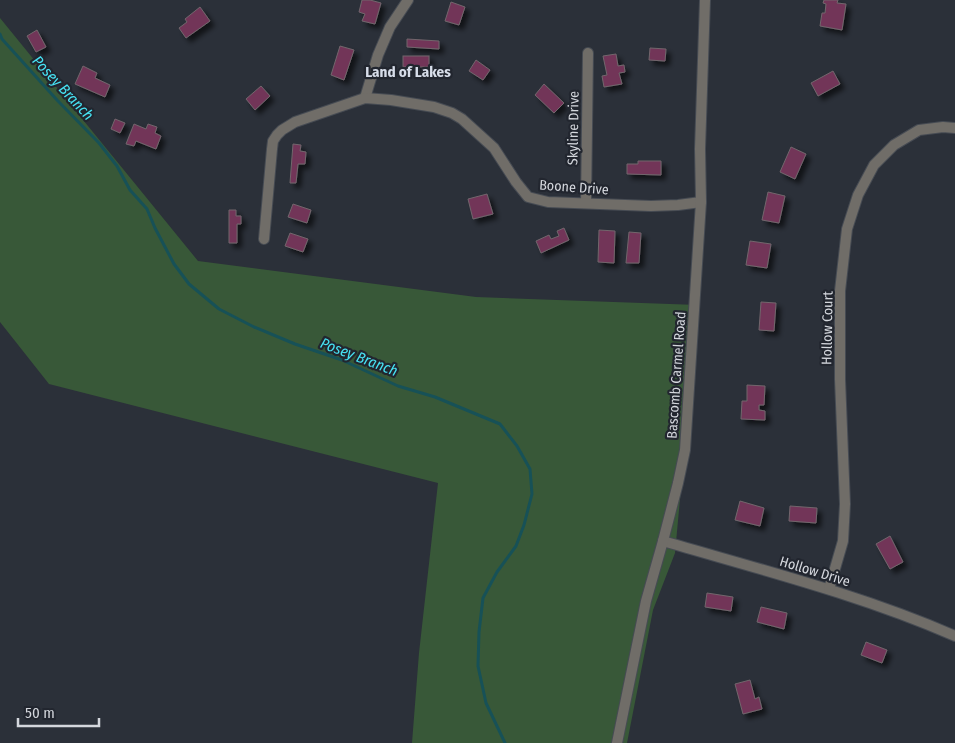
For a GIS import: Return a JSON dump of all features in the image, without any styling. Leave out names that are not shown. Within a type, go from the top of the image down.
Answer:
[{"type":"street","points":[[264,239],[272,149],[277,135],[295,122],[365,98],[378,55],[390,27],[408,0]]},
{"type":"street","name":"Bascomb Carmel Road","points":[[617,743],[646,600],[663,542],[685,450],[701,202],[700,149],[704,0]]},
{"type":"street","name":"Skyline Drive","points":[[586,203],[588,53]]},
{"type":"street","name":"Boone Drive","points":[[365,98],[434,107],[452,113],[494,148],[528,197],[548,202],[651,206],[701,202]]},
{"type":"street","name":"Hollow Court","points":[[829,589],[843,541],[845,504],[840,379],[840,291],[847,229],[858,195],[874,165],[894,145],[919,130],[955,128]]},
{"type":"street","name":"Hollow Drive","points":[[663,542],[829,589],[917,619],[955,636]]},
{"type":"green space","points":[[0,18],[198,261],[476,297],[698,305],[675,553],[653,610],[627,743],[412,743],[419,653],[438,483],[49,384],[0,322]]},
{"type":"building","points":[[362,0],[381,3],[375,24],[362,21],[365,14],[359,12]]},
{"type":"building","points":[[824,0],[838,0],[837,3],[846,4],[842,30],[820,26],[822,13],[825,13],[826,4],[823,3]]},
{"type":"building","points":[[451,2],[465,7],[459,25],[445,21]]},
{"type":"building","points":[[200,7],[210,21],[186,38],[179,28],[187,22],[185,19]]},
{"type":"building","points":[[37,30],[46,47],[36,52],[27,36]]},
{"type":"building","points":[[407,39],[439,41],[439,49],[407,47]]},
{"type":"building","points":[[340,46],[354,50],[344,80],[331,75]]},
{"type":"building","points":[[650,48],[666,49],[665,61],[649,60]]},
{"type":"building","points":[[616,54],[618,66],[624,65],[625,72],[619,73],[622,84],[604,87],[602,76],[607,75],[603,56]]},
{"type":"building","points":[[403,56],[429,56],[429,67],[403,67]]},
{"type":"building","points":[[476,60],[490,70],[483,80],[469,71]]},
{"type":"building","points":[[83,66],[97,73],[95,78],[110,85],[105,97],[75,84]]},
{"type":"building","points":[[833,71],[840,84],[818,96],[811,83]]},
{"type":"building","points":[[544,84],[564,103],[554,113],[535,95]]},
{"type":"building","points":[[261,86],[270,96],[255,110],[246,99]]},
{"type":"building","points":[[115,119],[125,123],[120,133],[111,129]]},
{"type":"building","points":[[134,124],[146,129],[148,124],[157,127],[155,133],[161,136],[156,149],[136,141],[134,146],[126,144]]},
{"type":"building","points":[[293,144],[301,145],[300,151],[306,152],[305,164],[298,164],[296,183],[290,183]]},
{"type":"building","points":[[791,147],[806,154],[795,179],[780,172]]},
{"type":"building","points":[[638,161],[661,161],[661,175],[627,174],[627,164],[638,164]]},
{"type":"building","points":[[768,192],[785,196],[779,223],[762,220]]},
{"type":"building","points":[[487,194],[493,214],[473,219],[468,199]]},
{"type":"building","points":[[293,204],[311,210],[307,223],[288,217]]},
{"type":"building","points":[[229,210],[236,210],[236,216],[241,216],[241,224],[237,224],[237,243],[229,243]]},
{"type":"building","points":[[564,228],[569,240],[541,253],[536,241],[549,235],[551,239],[559,236],[557,231]]},
{"type":"building","points":[[599,230],[615,231],[614,263],[598,262]]},
{"type":"building","points":[[629,232],[641,233],[639,263],[626,263]]},
{"type":"building","points":[[290,233],[308,239],[303,252],[285,246]]},
{"type":"building","points":[[750,241],[771,244],[767,268],[746,265]]},
{"type":"building","points":[[761,302],[776,303],[774,331],[759,330]]},
{"type":"building","points":[[747,385],[765,386],[764,405],[759,405],[759,410],[765,411],[765,420],[741,419],[742,401],[747,401]]},
{"type":"building","points":[[740,501],[764,508],[760,526],[735,520]]},
{"type":"building","points":[[790,506],[817,508],[816,523],[789,521]]},
{"type":"building","points":[[890,536],[903,562],[890,569],[876,544]]},
{"type":"building","points":[[707,593],[733,597],[731,611],[705,607]]},
{"type":"building","points":[[761,607],[787,613],[784,629],[757,622]]},
{"type":"building","points":[[866,642],[887,650],[882,663],[861,655]]},
{"type":"building","points":[[750,680],[755,699],[759,697],[762,709],[743,714],[735,684]]},
{"type":"waterway","name":"Posey Branch","points":[[0,34],[2,39],[57,100],[99,143],[117,166],[130,190],[147,209],[174,264],[189,284],[219,309],[254,327],[295,344],[342,360],[398,386],[435,397],[500,424],[517,446],[530,469],[532,494],[516,546],[497,572],[483,598],[479,632],[478,666],[486,703],[505,743]]},
{"type":"district","name":"Land of Lakes","points":[[408,72]]}]
